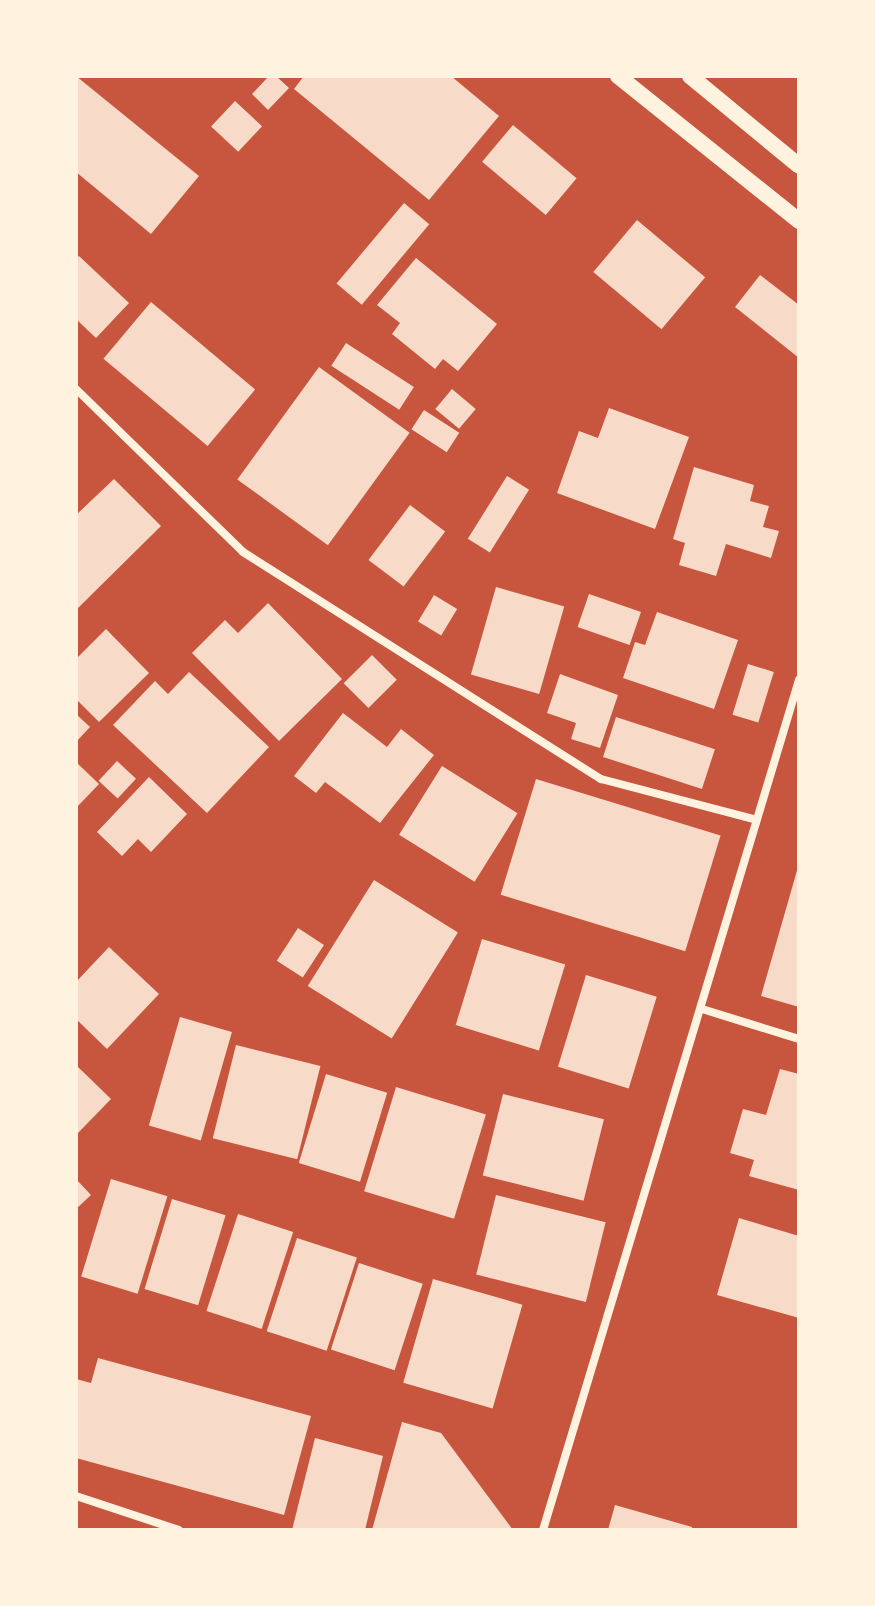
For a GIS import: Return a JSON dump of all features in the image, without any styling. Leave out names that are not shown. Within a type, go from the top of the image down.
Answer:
[{"type":"main road","points":[[618,76],[799,221]]},
{"type":"main road","points":[[690,76],[799,166]]},
{"type":"street","points":[[76,389],[243,552],[587,771],[601,779],[757,820]]},
{"type":"street","points":[[543,1530],[799,680]]},
{"type":"street","points":[[702,1009],[799,1039]]},
{"type":"street","points":[[76,1496],[179,1530]]},
{"type":"building","points":[[76,76],[199,176],[151,234],[76,172]]},
{"type":"building","points":[[269,76],[276,76],[289,88],[268,110],[252,94]]},
{"type":"building","points":[[304,76],[451,76],[499,116],[429,200],[294,89]]},
{"type":"building","points":[[235,101],[262,126],[238,152],[211,127]]},
{"type":"building","points":[[513,125],[577,178],[546,215],[482,162]]},
{"type":"building","points":[[404,203],[429,224],[362,305],[337,283]]},
{"type":"building","points":[[637,220],[705,277],[661,329],[593,272]]},
{"type":"building","points":[[79,256],[129,303],[96,338],[76,319],[76,259]]},
{"type":"building","points":[[416,258],[497,324],[458,371],[443,359],[435,369],[392,334],[400,323],[377,305]]},
{"type":"building","points":[[760,275],[799,305],[799,358],[735,307]]},
{"type":"building","points":[[151,302],[255,389],[208,446],[103,359]]},
{"type":"building","points":[[346,343],[414,387],[399,410],[331,366]]},
{"type":"building","points":[[319,367],[410,433],[328,545],[237,479]]},
{"type":"building","points":[[452,389],[476,409],[459,429],[435,409]]},
{"type":"building","points":[[609,408],[689,437],[655,529],[557,493],[579,431],[598,438]]},
{"type":"building","points":[[424,410],[459,433],[447,452],[411,429]]},
{"type":"building","points":[[694,467],[754,485],[750,501],[769,506],[763,527],[779,531],[771,558],[726,544],[716,576],[679,565],[685,543],[673,539]]},
{"type":"building","points":[[507,476],[529,490],[490,553],[468,539]]},
{"type":"building","points":[[114,479],[161,526],[76,610],[76,515]]},
{"type":"building","points":[[410,505],[445,531],[404,587],[368,560]]},
{"type":"building","points":[[496,587],[564,607],[539,694],[471,674]]},
{"type":"building","points":[[589,594],[641,612],[630,645],[578,627]]},
{"type":"building","points":[[434,595],[457,609],[441,635],[418,622]]},
{"type":"building","points":[[268,603],[342,679],[279,741],[192,653],[225,620],[238,633]]},
{"type":"building","points":[[657,612],[738,640],[714,709],[623,678],[635,642],[645,645]]},
{"type":"building","points":[[106,629],[149,673],[99,722],[76,699],[76,659]]},
{"type":"building","points":[[372,655],[397,680],[368,708],[344,683]]},
{"type":"building","points":[[748,664],[774,672],[758,723],[733,715]]},
{"type":"building","points":[[189,672],[269,747],[207,813],[113,725],[155,681],[168,694]]},
{"type":"building","points":[[560,674],[618,695],[600,748],[571,739],[576,723],[547,713]]},
{"type":"building","points":[[343,713],[387,747],[401,729],[434,755],[380,823],[325,782],[316,793],[294,776]]},
{"type":"building","points":[[76,714],[90,727],[76,742]]},
{"type":"building","points":[[616,717],[715,749],[702,789],[603,757]]},
{"type":"building","points":[[117,761],[136,779],[118,798],[99,781]]},
{"type":"building","points":[[76,762],[99,784],[76,808]]},
{"type":"building","points":[[442,766],[517,813],[475,882],[399,835]]},
{"type":"building","points":[[149,777],[187,814],[151,852],[138,839],[122,856],[97,832]]},
{"type":"building","points":[[536,779],[721,835],[685,951],[501,895]]},
{"type":"building","points":[[799,867],[799,1007],[761,996]]},
{"type":"building","points":[[374,880],[458,932],[392,1038],[308,986]]},
{"type":"building","points":[[298,928],[324,945],[303,978],[277,961]]},
{"type":"building","points":[[482,939],[565,964],[539,1051],[456,1025]]},
{"type":"building","points":[[109,947],[159,994],[107,1049],[76,1019],[76,982]]},
{"type":"building","points":[[586,975],[657,997],[629,1088],[558,1067]]},
{"type":"building","points":[[180,1017],[232,1032],[201,1141],[149,1126]]},
{"type":"building","points":[[236,1045],[320,1066],[297,1159],[213,1138]]},
{"type":"building","points":[[76,1065],[111,1099],[78,1133],[76,1131]]},
{"type":"building","points":[[780,1069],[799,1074],[799,1190],[749,1176],[754,1160],[730,1153],[743,1109],[766,1115]]},
{"type":"building","points":[[326,1074],[387,1093],[360,1182],[299,1163]]},
{"type":"building","points":[[396,1087],[486,1114],[454,1219],[364,1191]]},
{"type":"building","points":[[503,1094],[604,1119],[584,1201],[483,1176]]},
{"type":"building","points":[[76,1179],[91,1195],[76,1209]]},
{"type":"building","points":[[111,1179],[167,1196],[138,1294],[81,1277]]},
{"type":"building","points":[[496,1195],[606,1222],[586,1302],[476,1275]]},
{"type":"building","points":[[172,1199],[226,1215],[198,1305],[145,1289]]},
{"type":"building","points":[[238,1214],[293,1232],[262,1329],[206,1311]]},
{"type":"building","points":[[739,1218],[799,1236],[799,1318],[717,1295]]},
{"type":"building","points":[[297,1238],[357,1257],[327,1351],[267,1331]]},
{"type":"building","points":[[359,1263],[423,1284],[395,1370],[331,1350]]},
{"type":"building","points":[[433,1279],[522,1305],[493,1408],[403,1383]]},
{"type":"building","points":[[98,1358],[311,1416],[284,1515],[76,1458],[76,1379],[91,1383]]},
{"type":"building","points":[[402,1422],[441,1433],[513,1530],[372,1530]]},
{"type":"building","points":[[315,1438],[383,1456],[365,1530],[292,1530]]},
{"type":"building","points":[[615,1505],[692,1527],[691,1530],[608,1530]]}]
